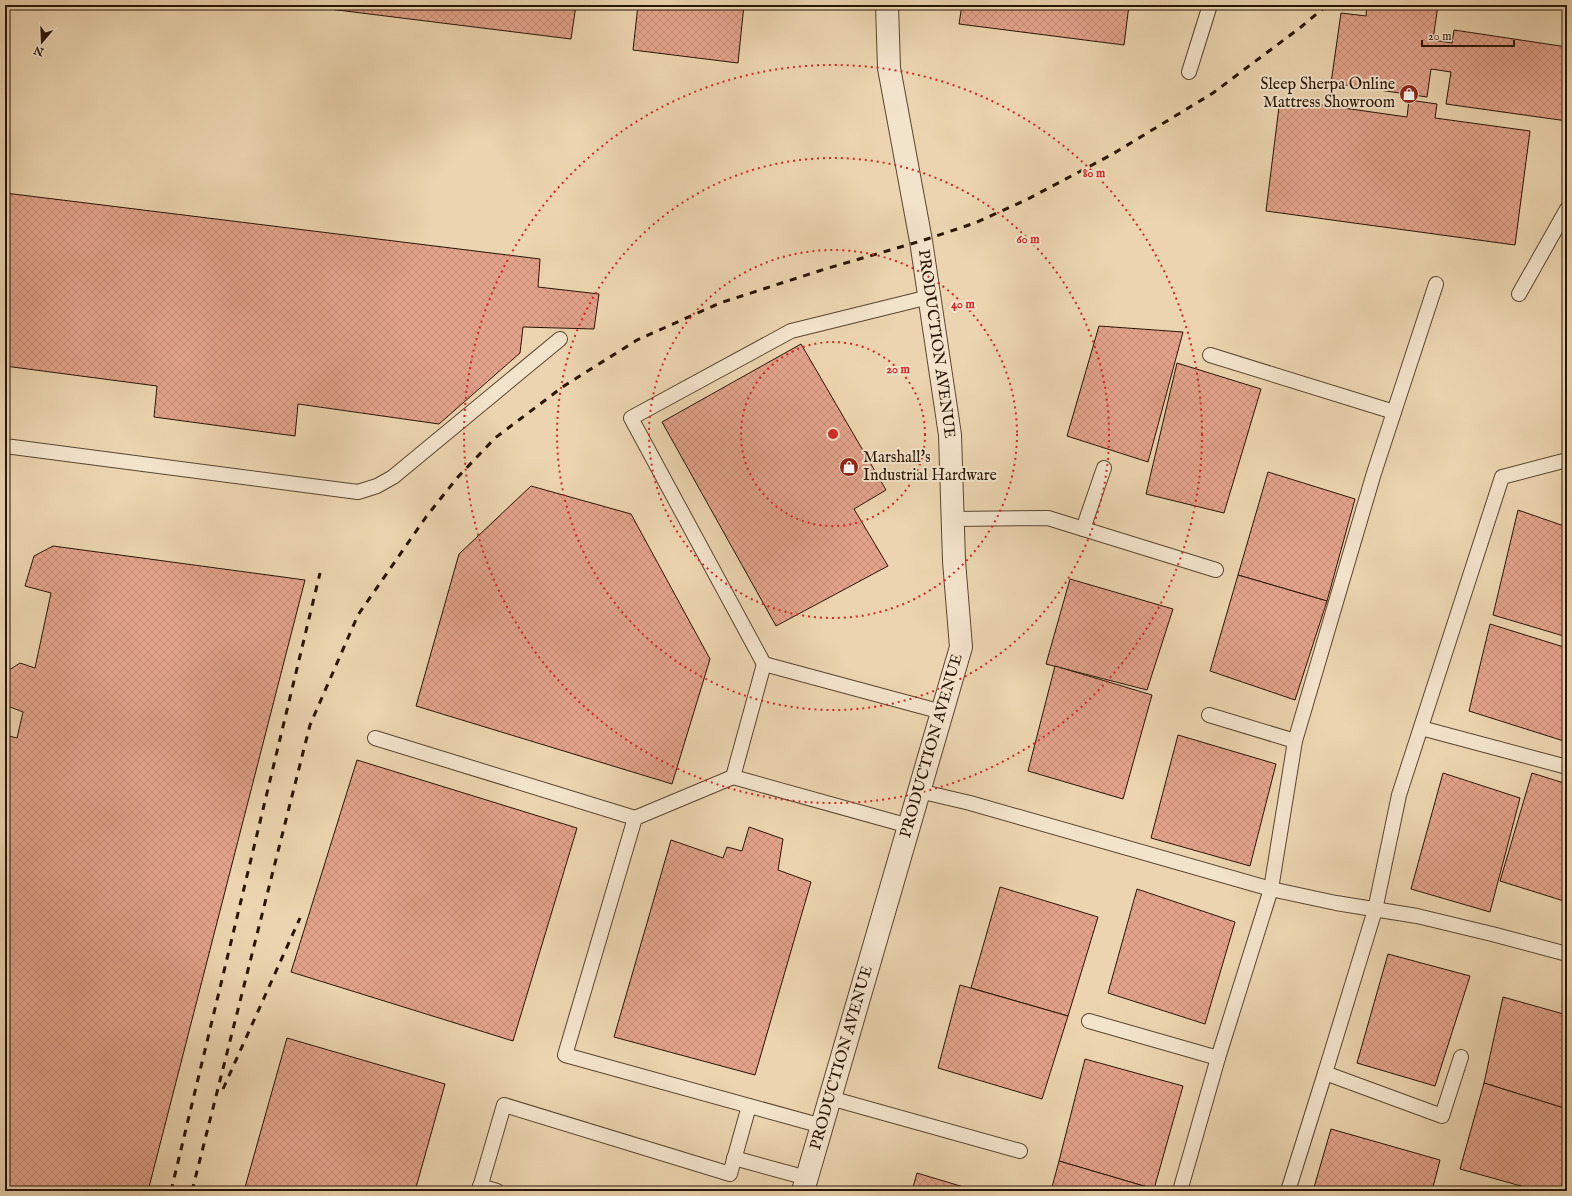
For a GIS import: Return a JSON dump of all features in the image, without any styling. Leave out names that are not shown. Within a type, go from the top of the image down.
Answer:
[{"type":"street","name":"PRODUCTION AVENUE","points":[[805,1184],[961,647],[954,561],[950,434],[921,241],[889,68],[887,5]]},
{"type":"lane","points":[[1189,72],[1210,5]]},
{"type":"lane","points":[[1519,294],[1567,209]]},
{"type":"lane","points":[[1180,1191],[1218,1058],[1272,890],[1295,741],[1374,473],[1436,284]]},
{"type":"lane","points":[[733,777],[764,664],[631,418],[791,331],[929,297]]},
{"type":"lane","points":[[5,446],[358,492],[377,486],[393,477],[560,339]]},
{"type":"lane","points":[[1210,355],[1394,412]]},
{"type":"lane","points":[[1288,1191],[1375,910],[1399,795],[1502,477],[1567,460]]},
{"type":"lane","points":[[1083,529],[1104,468]]},
{"type":"lane","points":[[953,519],[1048,518],[1216,570]]},
{"type":"lane","points":[[764,664],[942,712]]},
{"type":"lane","points":[[1208,715],[1295,741]]},
{"type":"lane","points":[[1421,728],[1567,767]]},
{"type":"lane","points":[[375,738],[634,818],[733,777],[908,826]]},
{"type":"lane","points":[[919,791],[970,803],[1272,890],[1375,910],[1417,916],[1567,954]]},
{"type":"lane","points":[[634,818],[565,1055],[822,1126]]},
{"type":"lane","points":[[1089,1021],[1218,1058]]},
{"type":"lane","points":[[1324,1073],[1442,1116],[1461,1057]]},
{"type":"lane","points":[[830,1098],[1020,1151]]},
{"type":"lane","points":[[497,1191],[479,1188],[504,1105],[730,1174],[749,1106]]},
{"type":"lane","points":[[734,1158],[805,1184]]},
{"type":"building","points":[[297,5],[576,5],[571,39]]},
{"type":"building","points":[[638,5],[744,5],[738,63],[633,50]]},
{"type":"building","points":[[962,5],[1129,5],[1124,45],[959,24]]},
{"type":"building","points":[[1367,5],[1438,5],[1433,40],[1452,43],[1454,30],[1567,47],[1567,121],[1446,104],[1451,72],[1431,69],[1427,97],[1331,83],[1341,13],[1366,16]]},
{"type":"building","points":[[1280,99],[1407,117],[1409,100],[1437,104],[1435,118],[1530,131],[1515,245],[1266,211]]},
{"type":"building","points":[[5,193],[540,259],[538,287],[599,294],[594,329],[523,327],[520,353],[439,424],[298,404],[295,436],[154,417],[157,386],[5,366]]},
{"type":"building","points":[[1099,326],[1183,332],[1148,462],[1067,436]]},
{"type":"building","points":[[801,344],[886,490],[854,509],[888,566],[776,626],[662,422]]},
{"type":"building","points":[[1177,363],[1261,389],[1224,513],[1146,494]]},
{"type":"building","points":[[1268,472],[1355,499],[1327,601],[1238,575]]},
{"type":"building","points":[[531,486],[631,514],[710,659],[672,784],[416,706],[459,554]]},
{"type":"building","points":[[1518,510],[1567,527],[1567,637],[1493,615]]},
{"type":"building","points":[[53,546],[305,580],[148,1191],[5,1191],[5,735],[17,738],[23,712],[5,705],[5,675],[6,672],[20,663],[35,668],[51,593],[25,586],[34,556]]},
{"type":"building","points":[[1238,575],[1327,601],[1295,700],[1210,671]]},
{"type":"building","points":[[1070,579],[1173,609],[1147,690],[1046,664]]},
{"type":"building","points":[[1490,624],[1567,648],[1567,742],[1469,711]]},
{"type":"building","points":[[1055,666],[1152,695],[1123,799],[1028,771]]},
{"type":"building","points":[[1178,735],[1276,764],[1250,866],[1151,838]]},
{"type":"building","points":[[357,760],[577,828],[513,1041],[291,972]]},
{"type":"building","points":[[1443,773],[1520,798],[1490,912],[1411,889]]},
{"type":"building","points":[[1532,773],[1567,784],[1567,902],[1500,881]]},
{"type":"building","points":[[749,827],[783,839],[778,870],[811,882],[755,1075],[614,1037],[671,840],[723,858],[727,847],[742,851]]},
{"type":"building","points":[[1000,887],[1098,917],[1068,1016],[971,988]]},
{"type":"building","points":[[1137,889],[1235,922],[1205,1024],[1108,993]]},
{"type":"building","points":[[1388,954],[1470,976],[1435,1086],[1357,1063]]},
{"type":"building","points":[[960,985],[1068,1016],[1042,1099],[938,1068]]},
{"type":"building","points":[[1503,997],[1567,1015],[1567,1109],[1484,1083]]},
{"type":"building","points":[[287,1038],[445,1084],[415,1191],[244,1191]]},
{"type":"building","points":[[1085,1059],[1183,1086],[1154,1189],[1059,1161]]},
{"type":"building","points":[[1484,1083],[1567,1109],[1567,1191],[1539,1191],[1460,1169]]},
{"type":"building","points":[[1331,1129],[1440,1160],[1432,1191],[1313,1191]]},
{"type":"building","points":[[1059,1161],[1154,1189],[1153,1191],[1051,1191]]},
{"type":"building","points":[[917,1173],[977,1191],[912,1191]]},
{"type":"railway","points":[[192,1191],[310,725],[358,615],[426,517],[457,478],[495,438],[564,386],[637,340],[720,303],[975,223],[1026,200],[1111,155],[1213,93],[1301,27],[1327,5]]},
{"type":"railway","points":[[171,1191],[320,573]]},
{"type":"railway","points":[[223,1089],[300,918]]},
{"type":"place","name":"Sleep Sherpa Online Mattress Showroom","points":[[1409,94]]},
{"type":"place","name":"Marshall's Industrial Hardware","points":[[849,467]]}]
